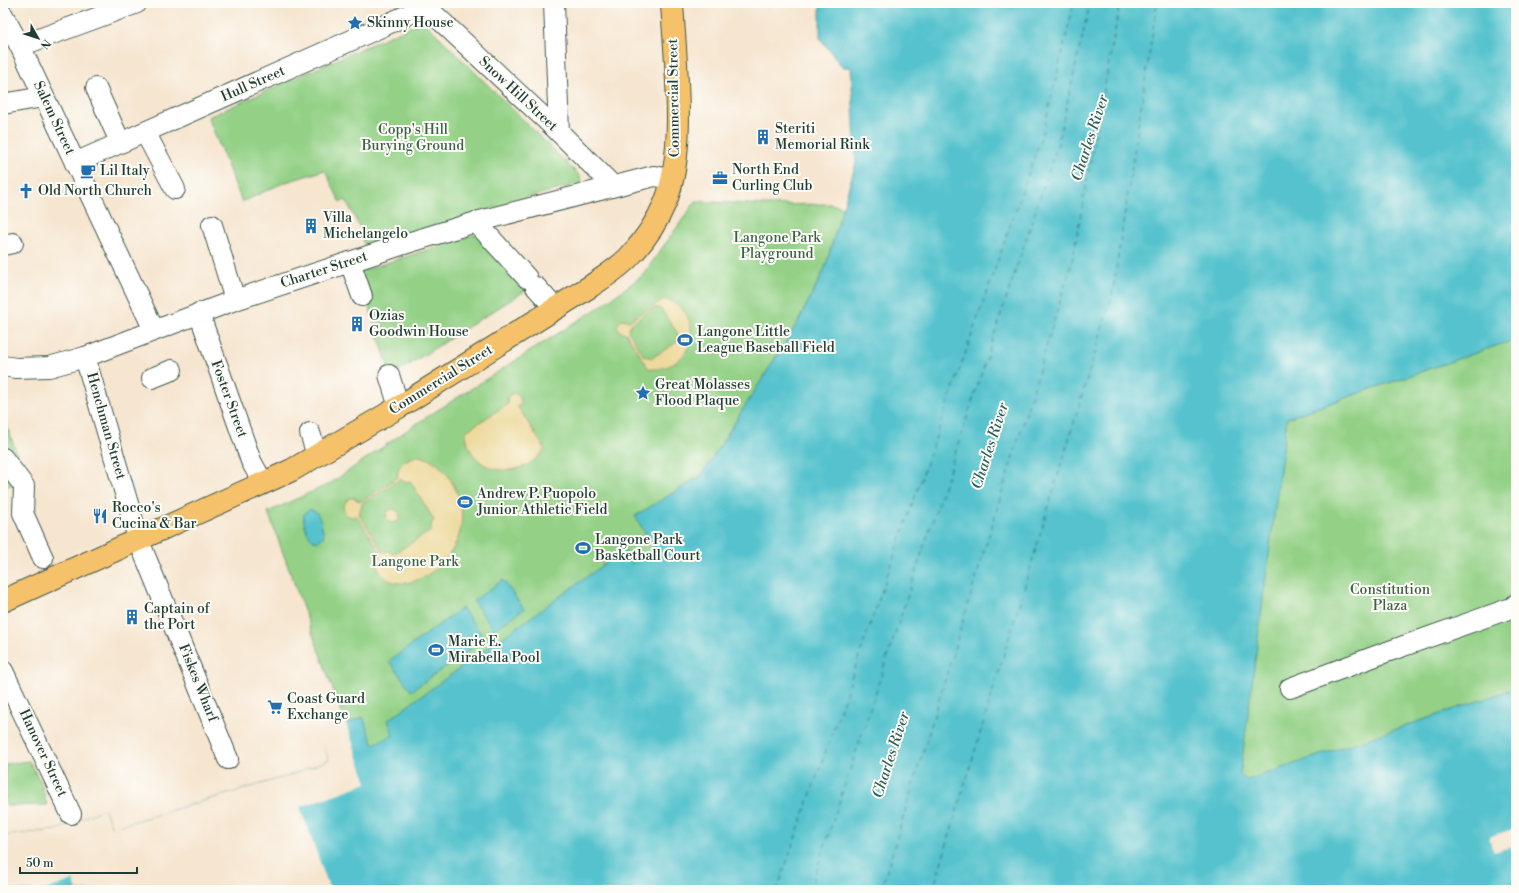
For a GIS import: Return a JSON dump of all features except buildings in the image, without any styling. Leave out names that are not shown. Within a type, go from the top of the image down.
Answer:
[{"type":"main road","name":"Commercial Street","points":[[3,601],[263,483],[317,455],[399,407],[612,272],[629,258],[657,218],[665,203],[672,179],[676,150],[677,109],[672,3]]},
{"type":"street","points":[[554,3],[559,132]]},
{"type":"street","name":"Snow Hill Street","points":[[425,4],[559,132],[613,186]]},
{"type":"street","name":"Hull Street","points":[[75,163],[389,24],[425,4]]},
{"type":"street","points":[[20,46],[125,5]]},
{"type":"street","name":"Salem Street","points":[[4,20],[20,46],[43,97],[50,129],[75,163],[154,330]]},
{"type":"street","points":[[96,88],[120,142]]},
{"type":"street","points":[[3,104],[43,97]]},
{"type":"street","points":[[145,132],[175,189]]},
{"type":"street","name":"Charter Street","points":[[3,366],[16,368],[49,367],[85,357],[234,300],[476,222],[654,176],[672,179]]},
{"type":"street","points":[[476,222],[555,308]]},
{"type":"street","points":[[212,225],[234,300]]},
{"type":"street","points":[[350,262],[362,296]]},
{"type":"street","name":"Foster Street","points":[[199,313],[231,425],[263,483]]},
{"type":"street","name":"Henchman Street","points":[[85,357],[139,540]]},
{"type":"street","points":[[152,378],[172,370]]},
{"type":"street","points":[[389,375],[399,407]]},
{"type":"street","points":[[310,433],[317,455]]},
{"type":"street","points":[[3,458],[24,486],[23,513],[43,558]]},
{"type":"street","name":"Fiskes Wharf","points":[[139,540],[228,759]]},
{"type":"street","points":[[1290,688],[1514,607],[1516,604]]},
{"type":"street","name":"Hanover Street","points":[[3,671],[72,814]]},
{"type":"green space","name":"Copp's Hill Burying Ground","points":[[423,21],[580,176],[582,183],[519,200],[457,220],[364,245],[359,226],[346,200],[340,202],[325,170],[283,183],[242,202],[208,117]]},
{"type":"green space","name":"Langone Park","points":[[696,201],[765,205],[830,204],[843,207],[825,268],[798,322],[701,476],[635,516],[667,566],[361,766],[268,512],[331,483],[416,424],[601,306],[642,276]]},
{"type":"green space","points":[[477,234],[528,289],[391,376],[358,272]]},
{"type":"green space","name":"Constitution Plaza","points":[[1516,339],[1516,688],[1248,781],[1238,775],[1287,418]]},
{"type":"green space","points":[[7,425],[25,480],[3,488],[3,426]]},
{"type":"green space","points":[[29,761],[41,783],[47,805],[6,806],[5,764]]},
{"type":"sand","points":[[664,299],[678,305],[687,315],[691,327],[691,339],[686,351],[678,361],[665,367],[649,369],[626,333],[620,332],[617,326],[620,320],[624,319],[629,321]],"holes":[[[655,307],[661,309],[678,334],[677,342],[652,358],[644,356],[628,331],[631,324]]]},
{"type":"sand","points":[[512,393],[517,394],[520,397],[521,403],[518,407],[545,449],[534,460],[522,467],[509,470],[496,469],[485,465],[475,457],[469,446],[466,431],[508,404],[507,398]]},
{"type":"sand","points":[[417,456],[428,458],[444,470],[450,479],[461,506],[460,531],[451,552],[436,569],[418,580],[400,583],[386,578],[377,563],[381,553],[357,516],[352,517],[346,515],[343,506],[349,498],[354,498],[361,502],[398,477],[400,466]],"holes":[[[400,479],[405,482],[410,481],[434,520],[431,525],[431,531],[393,554],[389,551],[383,552],[359,514],[362,504]]]},
{"type":"sand","points":[[393,509],[398,511],[400,516],[398,521],[393,523],[388,521],[386,516],[388,511]]},
{"type":"water","name":"Charles River","points":[[820,3],[1501,3],[1516,6],[1516,339],[1287,418],[1240,775],[1247,780],[1516,688],[1516,890],[3,890],[3,836],[57,830],[104,809],[112,828],[289,776],[329,760],[324,744],[342,713],[346,724],[363,717],[373,744],[393,735],[388,720],[624,550],[632,564],[655,550],[635,516],[701,476],[798,322],[825,268],[856,163],[851,67],[842,67],[820,38]]},
{"type":"water","points":[[310,509],[317,513],[321,522],[324,536],[317,542],[308,534],[304,522],[304,514]]},
{"type":"water","points":[[503,580],[524,609],[494,630],[473,601]]},
{"type":"water","name":"Marie E. Mirabella Pool","points":[[462,608],[485,639],[411,691],[389,661]]},
{"type":"pier","points":[[342,713],[367,783],[300,807],[330,890],[77,890],[73,880],[46,890],[3,890],[3,836],[57,830],[104,809],[112,828],[289,776],[329,760],[316,723]]},
{"type":"pier","points":[[1516,828],[1516,845],[1494,852],[1489,837]]},
{"type":"ferry route","points":[[777,890],[1043,132],[1074,3]]},
{"type":"ferry route","points":[[810,890],[1058,143],[1090,3]]},
{"type":"ferry route","points":[[881,890],[1072,262],[1120,3]]},
{"type":"ferry route","points":[[933,890],[1112,296],[1157,3]]},
{"type":"place","name":"Skinny House","points":[[355,23]]},
{"type":"place","name":"Steriti Memorial Rink","points":[[763,137]]},
{"type":"place","name":"Lil Italy","points":[[88,171]]},
{"type":"place","name":"North End Curling Club","points":[[720,178]]},
{"type":"place","name":"Old North Church","points":[[26,191]]},
{"type":"place","name":"Villa Michelangelo","points":[[311,226]]},
{"type":"place","name":"Ozias Goodwin House","points":[[357,324]]},
{"type":"place","name":"Langone Little League Baseball Field","points":[[685,340]]},
{"type":"place","name":"Great Molasses Flood Plaque","points":[[643,393]]},
{"type":"place","name":"Andrew P. Puopolo Junior Athletic Field","points":[[465,502]]},
{"type":"place","name":"Rocco's Cucina & Bar","points":[[100,516]]},
{"type":"place","name":"Langone Park Basketball Court","points":[[583,548]]},
{"type":"place","name":"Captain of the Port","points":[[132,617]]},
{"type":"place","name":"Marie E. Mirabella Pool","points":[[436,650]]},
{"type":"place","name":"Coast Guard Exchange","points":[[275,707]]},
{"type":"park label","name":"Langone Park Playground","points":[[777,246]]}]
